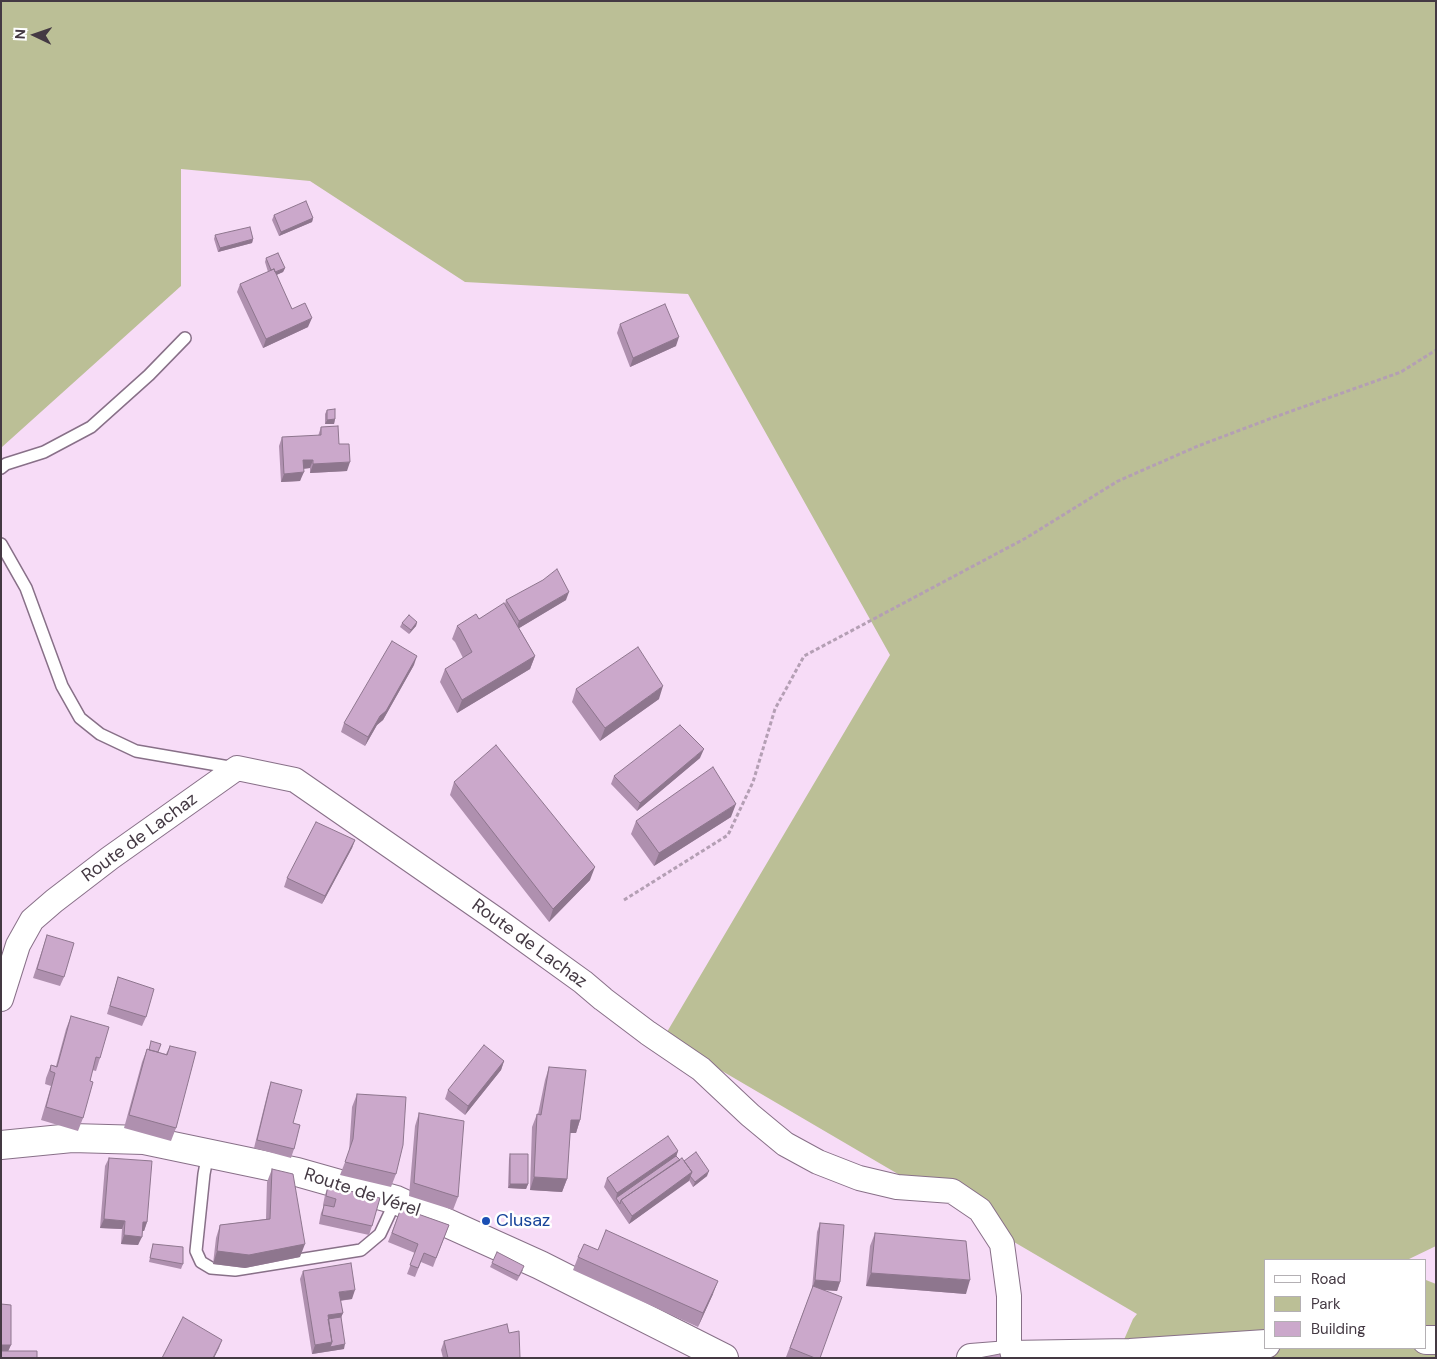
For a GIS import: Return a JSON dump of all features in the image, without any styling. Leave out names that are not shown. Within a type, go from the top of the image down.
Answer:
[{"type":"street","name":"Route de Lachaz","points":[[1,999],[18,944],[32,920],[103,864],[237,768],[295,780],[497,920],[583,982],[603,1000],[648,1033],[701,1069],[750,1115],[785,1144],[818,1162],[860,1178],[897,1187],[952,1191],[980,1210],[1002,1244],[1009,1296],[1009,1355]]},
{"type":"street","name":"Route de Vérel","points":[[1,1146],[30,1141],[81,1138],[144,1140],[297,1172],[396,1200],[540,1265],[724,1358]]},
{"type":"street","points":[[971,1358],[1009,1355],[1130,1353],[1264,1344]]},
{"type":"lane","points":[[1,468],[6,464],[44,452],[91,427],[185,338]]},
{"type":"lane","points":[[1,544],[26,588],[62,686],[80,718],[100,734],[136,751],[237,768]]},
{"type":"lane","points":[[208,1153],[196,1251],[201,1262],[210,1268],[235,1270],[361,1250],[380,1234],[396,1200]]},
{"type":"path","points":[[624,900],[728,835],[753,782],[775,709],[804,656],[1026,538],[1118,481],[1198,446],[1401,372],[1436,350]]},
{"type":"green space","points":[[1,1],[1436,1],[1436,1246],[1409,1259],[1264,1259],[1264,1349],[1427,1349],[1427,1280],[1436,1284],[1436,1358],[1116,1358],[1137,1314],[664,1037],[890,655],[688,294],[465,282],[310,181],[181,169],[181,286],[2,447]]},
{"type":"building","points":[[306,201],[313,218],[281,232],[274,215]]},
{"type":"building","points":[[250,227],[253,239],[220,248],[215,235]]},
{"type":"building","points":[[278,253],[285,268],[275,272],[274,269],[271,270],[266,258]]},
{"type":"building","points":[[274,269],[292,309],[305,303],[312,318],[266,339],[240,284]]},
{"type":"building","points":[[665,304],[679,337],[633,358],[620,324]]},
{"type":"building","points":[[335,409],[335,419],[327,420],[327,410]]},
{"type":"building","points":[[338,426],[339,444],[349,444],[350,462],[313,464],[313,460],[303,460],[304,472],[284,474],[282,437],[321,435],[321,427]]},
{"type":"building","points":[[557,569],[569,592],[519,621],[506,600],[543,580]]},
{"type":"building","points":[[504,603],[535,656],[462,700],[445,669],[472,652],[457,626],[476,614],[479,619]]},
{"type":"building","points":[[409,615],[417,622],[411,630],[402,623]]},
{"type":"building","points":[[392,641],[417,656],[386,711],[380,716],[368,737],[344,723]]},
{"type":"building","points":[[638,647],[663,686],[605,728],[576,689]]},
{"type":"building","points":[[680,725],[704,749],[640,803],[614,776]]},
{"type":"building","points":[[496,745],[595,867],[553,909],[454,782]]},
{"type":"building","points":[[713,767],[736,804],[659,853],[636,821]]},
{"type":"building","points":[[316,822],[355,840],[325,896],[287,878]]},
{"type":"building","points":[[47,935],[74,943],[64,977],[37,969]]},
{"type":"building","points":[[118,977],[154,989],[146,1017],[110,1006]]},
{"type":"building","points":[[71,1016],[109,1027],[100,1058],[96,1057],[90,1081],[93,1082],[83,1118],[46,1107],[55,1073],[50,1071],[51,1065],[57,1067]]},
{"type":"building","points":[[151,1041],[161,1044],[158,1052],[149,1050]]},
{"type":"building","points":[[484,1045],[504,1061],[468,1106],[448,1090]]},
{"type":"building","points":[[170,1046],[196,1052],[176,1128],[129,1115],[147,1049],[167,1055]]},
{"type":"building","points":[[549,1067],[586,1070],[580,1120],[571,1120],[567,1179],[534,1177],[537,1114],[541,1115]]},
{"type":"building","points":[[271,1082],[302,1090],[293,1123],[300,1125],[294,1149],[257,1140]]},
{"type":"building","points":[[357,1094],[406,1097],[403,1145],[396,1174],[345,1162],[353,1139]]},
{"type":"building","points":[[419,1113],[464,1121],[458,1197],[414,1183]]},
{"type":"building","points":[[668,1136],[678,1151],[617,1193],[607,1178]]},
{"type":"building","points":[[696,1152],[709,1171],[695,1182],[690,1176],[692,1172],[684,1161]]},
{"type":"building","points":[[510,1154],[528,1154],[528,1184],[510,1184]]},
{"type":"building","points":[[676,1156],[680,1160],[621,1200],[620,1204],[616,1198]]},
{"type":"building","points":[[109,1158],[152,1161],[147,1222],[143,1222],[142,1237],[124,1235],[125,1221],[104,1219]]},
{"type":"building","points":[[682,1158],[692,1172],[632,1216],[621,1200]]},
{"type":"building","points":[[272,1169],[293,1174],[305,1244],[249,1255],[217,1251],[220,1225],[270,1219]]},
{"type":"building","points":[[328,1186],[380,1198],[372,1226],[322,1215],[324,1205],[334,1207],[336,1199],[326,1196]]},
{"type":"building","points":[[401,1208],[449,1225],[436,1258],[424,1253],[418,1268],[410,1265],[418,1244],[392,1233]]},
{"type":"building","points":[[820,1223],[844,1225],[840,1282],[815,1280]]},
{"type":"building","points":[[606,1230],[718,1281],[703,1313],[578,1257],[584,1244],[598,1250]]},
{"type":"building","points":[[875,1233],[966,1241],[970,1280],[871,1273]]},
{"type":"building","points":[[153,1244],[183,1247],[183,1264],[150,1258]]},
{"type":"building","points":[[497,1252],[524,1266],[519,1276],[492,1263]]},
{"type":"building","points":[[351,1263],[355,1290],[339,1292],[343,1313],[328,1315],[332,1342],[315,1345],[303,1271]]},
{"type":"building","points":[[813,1286],[842,1297],[820,1358],[815,1358],[790,1348]]},
{"type":"building","points":[[1,1304],[11,1305],[11,1345],[1,1345]]},
{"type":"building","points":[[183,1317],[222,1340],[213,1358],[162,1358]]},
{"type":"building","points":[[341,1317],[345,1344],[330,1347],[332,1342],[328,1319]]},
{"type":"building","points":[[507,1324],[509,1333],[519,1331],[520,1358],[448,1358],[444,1341]]},
{"type":"building","points":[[1,1351],[37,1351],[37,1358],[1,1358]]},
{"type":"building","points":[[1000,1354],[1001,1358],[979,1358]]},
{"type":"place","name":"Clusaz","points":[[486,1221]]}]
